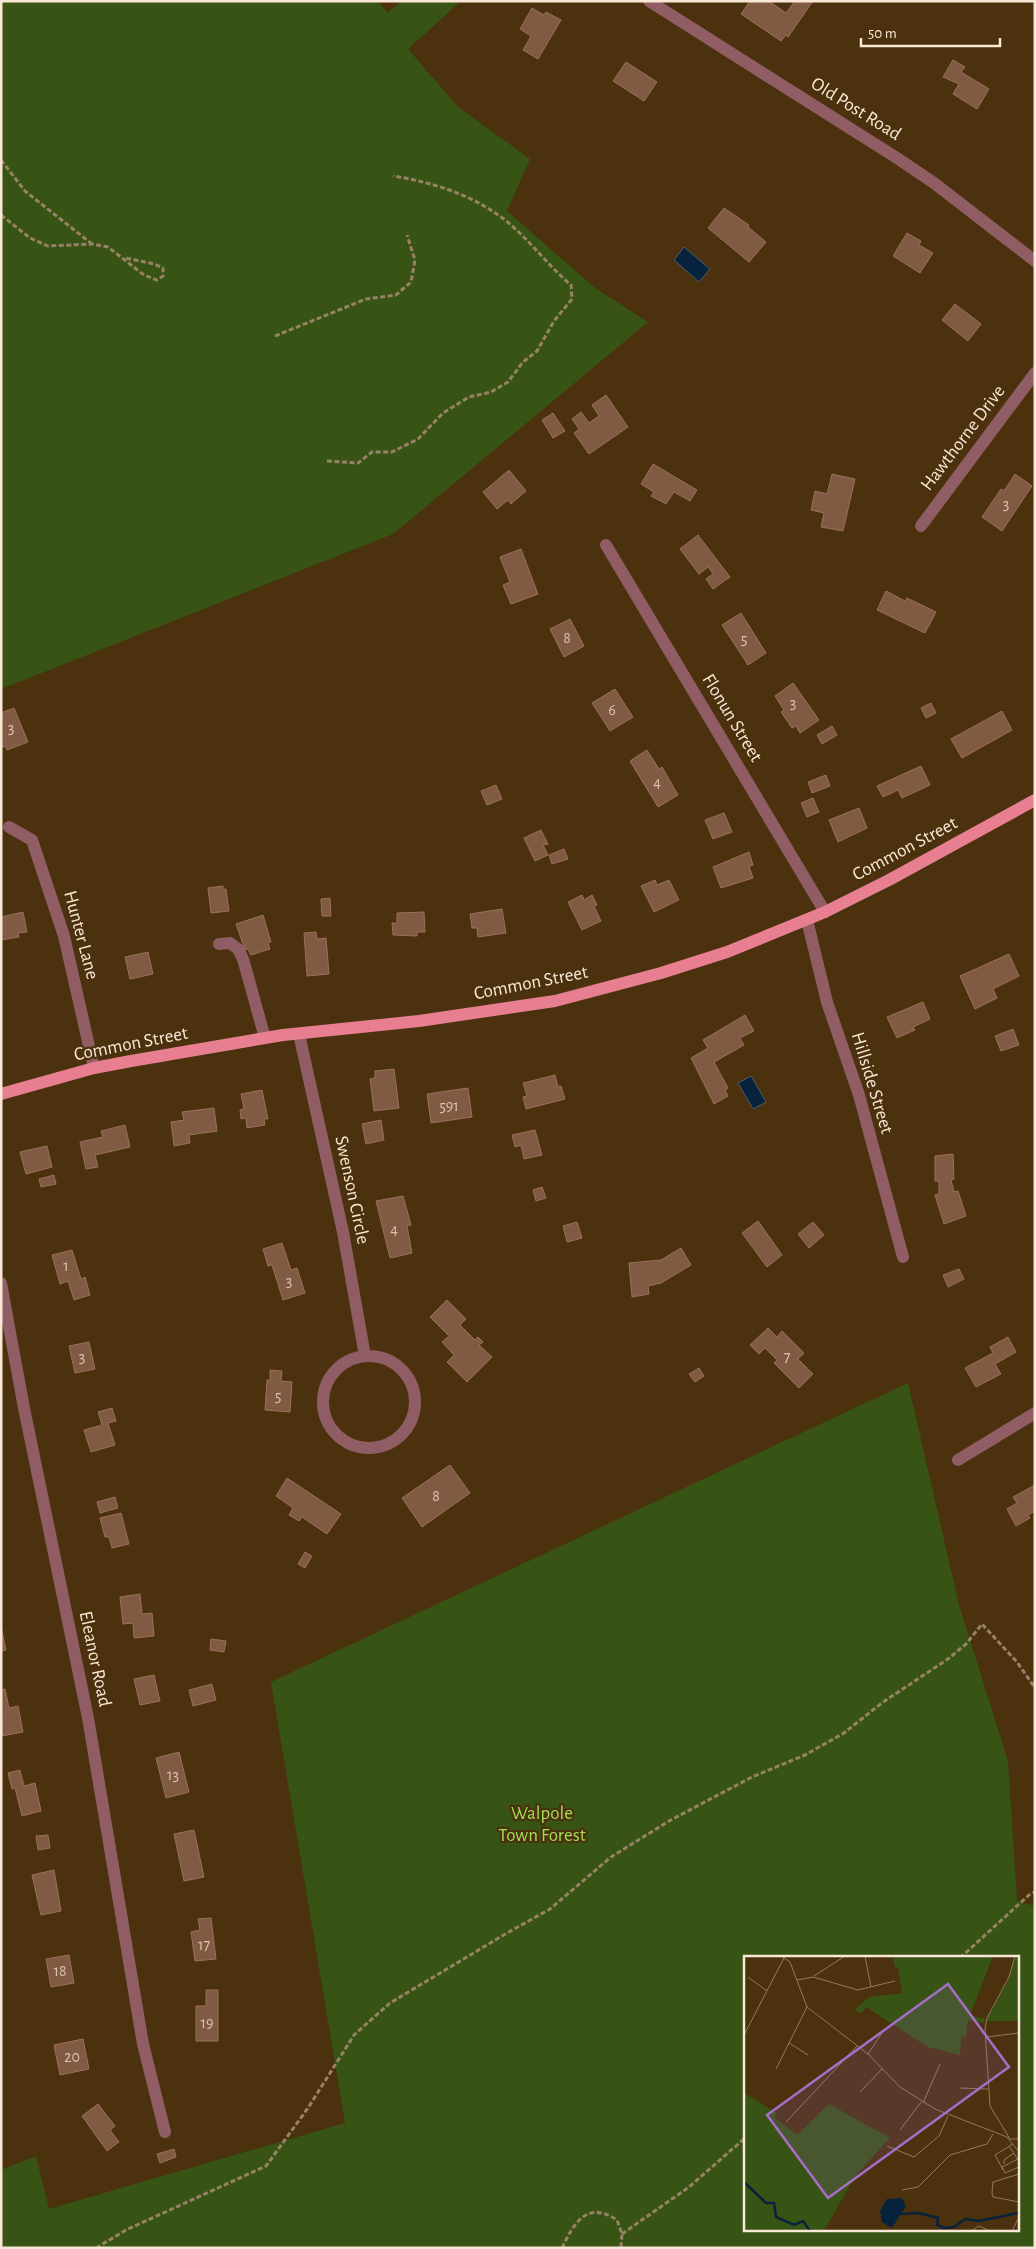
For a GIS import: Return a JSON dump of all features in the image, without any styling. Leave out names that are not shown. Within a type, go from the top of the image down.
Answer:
[{"type":"main road","name":"Common Street","points":[[1,1094],[94,1068],[265,1038],[419,1021],[555,1001],[653,975],[727,952],[825,912],[1035,800]]},
{"type":"street","name":"Old Post Road","points":[[652,2],[927,178],[1035,261]]},
{"type":"street","name":"Hawthorne Drive","points":[[921,526],[1035,373]]},
{"type":"street","name":"Flonun Street","points":[[606,545],[825,912]]},
{"type":"street","name":"Hunter Lane","points":[[9,827],[32,840],[64,936],[94,1068]]},
{"type":"street","name":"Hillside Street","points":[[807,920],[827,1002],[859,1095],[902,1257]]},
{"type":"street","points":[[218,944],[230,943],[241,954],[265,1038]]},
{"type":"street","name":"Swenson Circle","points":[[299,1034],[343,1232],[365,1356]]},
{"type":"street","name":"Eleanor Road","points":[[1,1283],[24,1408],[88,1718],[143,2044],[165,2132]]},
{"type":"street","points":[[365,1356],[387,1359],[397,1364],[411,1381],[415,1391],[416,1402],[410,1424],[396,1440],[375,1448],[353,1446],[334,1433],[324,1413],[323,1402],[328,1380],[335,1371],[354,1358],[365,1356]]},
{"type":"street","points":[[958,1460],[1035,1413]]},
{"type":"path","points":[[1,160],[24,191],[92,244]]},
{"type":"path","points":[[327,461],[358,463],[372,452],[392,452],[418,439],[443,414],[469,397],[491,392],[508,382],[523,362],[537,351],[554,321],[572,299],[571,285],[553,270],[502,218],[481,204],[449,190],[420,180],[393,176]]},
{"type":"path","points":[[1,215],[30,238],[48,246],[92,244],[108,247],[125,258],[144,275],[158,280],[163,276],[163,268],[154,264],[125,258]]},
{"type":"path","points":[[275,336],[366,299],[396,295],[411,282],[415,260],[407,235]]},
{"type":"path","points":[[96,2248],[126,2230],[266,2166],[308,2108],[347,2044],[362,2026],[390,2003],[498,1938],[550,1910],[611,1857],[669,1821],[752,1777],[805,1755],[844,1733],[883,1702],[948,1660],[966,1644],[982,1624],[1017,1662],[1035,1688]]},
{"type":"path","points":[[962,1956],[1035,1888]]},
{"type":"path","points":[[1029,1895],[1035,1892]]},
{"type":"path","points":[[622,2234],[689,2187],[744,2139]]},
{"type":"path","points":[[562,2248],[572,2228],[582,2217],[590,2213],[608,2214],[616,2220],[622,2234],[621,2248]]},
{"type":"green space","points":[[1,1],[378,1],[388,13],[401,1],[461,1],[408,49],[458,107],[530,159],[507,211],[595,288],[648,322],[393,534],[1,689]]},
{"type":"green space","name":"Walpole Town Forest","points":[[908,1383],[959,1605],[1008,1761],[1017,1901],[1035,1906],[1035,2248],[1,2248],[1,2170],[36,2156],[49,2209],[345,2123],[271,1682]]},
{"type":"water","points":[[684,247],[710,269],[699,282],[674,260]]},
{"type":"water","points":[[751,1076],[766,1102],[753,1109],[738,1083]]},
{"type":"building","points":[[750,1],[769,1],[786,13],[795,1],[813,1],[788,37],[786,35],[781,41],[741,14]]},
{"type":"building","points":[[532,8],[544,15],[546,12],[561,20],[538,59],[523,50],[531,36],[520,29]]},
{"type":"building","points":[[953,60],[965,67],[961,72],[989,89],[977,109],[953,94],[959,84],[943,77]]},
{"type":"building","points":[[626,62],[657,82],[644,101],[613,81]]},
{"type":"building","points":[[724,208],[749,225],[748,227],[766,242],[749,262],[708,228]]},
{"type":"building","points":[[907,233],[921,241],[919,245],[933,253],[920,273],[893,256]]},
{"type":"building","points":[[955,304],[981,324],[968,341],[942,320]]},
{"type":"building","points":[[606,395],[628,427],[589,454],[574,433],[579,429],[572,419],[581,412],[589,423],[599,416],[592,405]]},
{"type":"building","points":[[553,413],[565,431],[553,438],[542,420]]},
{"type":"building","points":[[653,464],[697,490],[690,501],[674,492],[666,504],[651,496],[654,492],[641,484]]},
{"type":"building","points":[[509,470],[526,491],[511,504],[508,500],[497,509],[483,492]]},
{"type":"building","points":[[832,474],[855,479],[843,531],[821,527],[824,513],[811,510],[815,491],[827,494]]},
{"type":"building","points":[[1015,474],[1032,486],[1002,531],[982,517],[1001,489],[1004,491]]},
{"type":"building","points":[[698,535],[730,577],[713,589],[706,579],[713,574],[708,567],[699,574],[680,549]]},
{"type":"building","points":[[521,549],[538,594],[511,604],[503,585],[510,582],[500,557]]},
{"type":"building","points":[[886,591],[905,601],[907,598],[936,612],[925,633],[877,610]]},
{"type":"building","points":[[741,613],[766,653],[748,665],[722,625]]},
{"type":"building","points":[[570,619],[584,646],[564,657],[550,629]]},
{"type":"building","points":[[793,683],[819,720],[800,733],[796,726],[792,728],[781,712],[784,710],[775,696]]},
{"type":"building","points":[[615,689],[633,717],[610,731],[592,703]]},
{"type":"building","points":[[931,703],[936,713],[926,718],[921,708]]},
{"type":"building","points":[[14,708],[28,742],[7,750],[5,746],[1,748],[1,713]]},
{"type":"building","points":[[1002,711],[1012,730],[962,758],[951,739]]},
{"type":"building","points":[[832,726],[837,735],[822,744],[817,735]]},
{"type":"building","points":[[647,750],[659,769],[662,767],[678,795],[658,807],[630,761]]},
{"type":"building","points":[[921,766],[930,785],[902,798],[898,790],[883,797],[877,786]]},
{"type":"building","points":[[826,775],[830,786],[812,793],[808,782]]},
{"type":"building","points":[[496,785],[502,799],[487,805],[481,791]]},
{"type":"building","points":[[813,798],[819,812],[807,817],[801,803]]},
{"type":"building","points":[[859,808],[867,828],[838,842],[829,820]]},
{"type":"building","points":[[724,813],[732,832],[713,839],[705,820]]},
{"type":"building","points":[[541,830],[548,844],[543,845],[548,855],[535,861],[524,838]]},
{"type":"building","points":[[564,849],[568,859],[552,864],[549,855]]},
{"type":"building","points":[[749,852],[753,865],[749,866],[753,878],[721,888],[713,867]]},
{"type":"building","points":[[655,880],[657,885],[669,880],[679,900],[654,912],[641,886]]},
{"type":"building","points":[[223,886],[223,889],[226,889],[229,911],[211,913],[208,888]]},
{"type":"building","points":[[582,895],[584,900],[592,895],[597,905],[594,906],[601,921],[582,930],[568,902]]},
{"type":"building","points":[[330,898],[331,916],[322,916],[321,899]]},
{"type":"building","points":[[502,909],[506,933],[478,937],[477,928],[472,928],[470,914]]},
{"type":"building","points":[[23,912],[27,932],[18,933],[19,937],[1,940],[1,917]]},
{"type":"building","points":[[424,912],[425,932],[417,932],[417,936],[393,935],[392,923],[397,923],[397,913]]},
{"type":"building","points":[[263,915],[271,942],[268,943],[270,949],[251,955],[248,949],[245,950],[236,924]]},
{"type":"building","points":[[316,932],[317,939],[326,938],[329,974],[307,976],[304,933]]},
{"type":"building","points":[[148,952],[153,974],[130,979],[125,957]]},
{"type":"building","points":[[1009,954],[1019,976],[993,989],[997,998],[975,1009],[960,976]]},
{"type":"building","points":[[923,1002],[930,1019],[913,1027],[915,1030],[897,1038],[887,1017]]},
{"type":"building","points":[[745,1015],[754,1031],[740,1038],[744,1045],[714,1062],[728,1088],[725,1090],[728,1096],[714,1104],[691,1058],[708,1048],[703,1040]]},
{"type":"building","points":[[1013,1029],[1019,1045],[1001,1051],[995,1036]]},
{"type":"building","points":[[394,1069],[399,1108],[374,1111],[370,1079],[375,1078],[375,1071]]},
{"type":"building","points":[[555,1075],[558,1087],[561,1086],[565,1099],[526,1109],[523,1097],[527,1096],[523,1083]]},
{"type":"building","points":[[468,1088],[472,1117],[431,1123],[427,1094]]},
{"type":"building","points":[[262,1090],[268,1119],[264,1119],[265,1125],[247,1128],[246,1118],[241,1119],[240,1110],[244,1109],[241,1094]]},
{"type":"building","points":[[214,1108],[217,1131],[189,1135],[190,1143],[174,1146],[171,1122],[184,1120],[182,1112]]},
{"type":"building","points":[[381,1120],[384,1140],[366,1144],[362,1124]]},
{"type":"building","points":[[125,1125],[130,1147],[95,1155],[98,1167],[86,1169],[80,1142],[103,1137],[101,1131]]},
{"type":"building","points":[[535,1130],[542,1155],[524,1159],[521,1145],[515,1147],[512,1135]]},
{"type":"building","points":[[47,1146],[52,1167],[26,1174],[20,1152]]},
{"type":"building","points":[[953,1154],[954,1179],[951,1180],[954,1192],[958,1191],[966,1216],[944,1224],[935,1195],[939,1194],[939,1181],[935,1181],[935,1156]]},
{"type":"building","points":[[54,1175],[56,1184],[41,1187],[39,1179]]},
{"type":"building","points":[[542,1187],[546,1198],[536,1201],[533,1190]]},
{"type":"building","points":[[403,1196],[411,1225],[407,1226],[412,1253],[390,1258],[376,1201]]},
{"type":"building","points":[[758,1221],[782,1255],[767,1267],[742,1233]]},
{"type":"building","points":[[577,1222],[582,1238],[567,1242],[563,1226]]},
{"type":"building","points":[[813,1222],[824,1235],[809,1248],[798,1234]]},
{"type":"building","points":[[282,1243],[291,1270],[297,1268],[305,1293],[283,1300],[272,1265],[268,1266],[263,1249]]},
{"type":"building","points":[[681,1248],[691,1265],[661,1283],[648,1286],[649,1294],[632,1297],[629,1263],[661,1260]]},
{"type":"building","points":[[72,1250],[81,1279],[85,1277],[90,1295],[74,1300],[68,1281],[60,1284],[52,1255]]},
{"type":"building","points":[[959,1269],[964,1279],[948,1287],[943,1275]]},
{"type":"building","points":[[447,1300],[466,1319],[460,1325],[475,1340],[478,1337],[483,1342],[479,1345],[492,1357],[467,1382],[447,1362],[454,1355],[442,1342],[449,1336],[430,1317]]},
{"type":"building","points":[[768,1328],[777,1337],[782,1331],[804,1353],[798,1359],[813,1374],[799,1388],[774,1363],[777,1360],[765,1348],[759,1354],[750,1345]]},
{"type":"building","points":[[1008,1337],[1016,1352],[995,1364],[1001,1374],[976,1387],[965,1368],[993,1353],[990,1347]]},
{"type":"building","points":[[89,1342],[95,1369],[75,1373],[69,1346]]},
{"type":"building","points":[[699,1368],[704,1376],[695,1382],[689,1374]]},
{"type":"building","points":[[270,1370],[282,1371],[281,1381],[292,1382],[290,1412],[265,1410],[267,1380],[270,1380]]},
{"type":"building","points":[[112,1408],[116,1421],[108,1423],[115,1445],[91,1452],[84,1430],[102,1425],[98,1412]]},
{"type":"building","points":[[450,1465],[470,1493],[422,1527],[402,1498]]},
{"type":"building","points":[[287,1478],[341,1514],[327,1534],[302,1517],[299,1521],[289,1515],[293,1508],[276,1496]]},
{"type":"building","points":[[1035,1485],[1035,1511],[1028,1515],[1030,1518],[1016,1526],[1007,1509],[1017,1503],[1013,1497]]},
{"type":"building","points":[[115,1497],[118,1508],[100,1513],[97,1502]]},
{"type":"building","points":[[121,1513],[129,1544],[112,1548],[109,1537],[105,1537],[100,1518]]},
{"type":"building","points":[[305,1552],[312,1556],[305,1568],[298,1564]]},
{"type":"building","points":[[140,1594],[142,1614],[152,1613],[154,1636],[134,1638],[133,1623],[123,1624],[120,1597]]},
{"type":"building","points":[[1,1626],[6,1650],[1,1651]]},
{"type":"building","points":[[211,1639],[226,1641],[224,1652],[210,1650]]},
{"type":"building","points":[[154,1675],[160,1701],[140,1705],[134,1679]]},
{"type":"building","points":[[212,1684],[216,1700],[193,1706],[189,1690]]},
{"type":"building","points":[[5,1689],[9,1708],[18,1706],[23,1732],[2,1736],[1,1690]]},
{"type":"building","points":[[179,1752],[189,1792],[166,1798],[156,1758]]},
{"type":"building","points":[[20,1770],[24,1786],[35,1783],[41,1811],[22,1816],[15,1788],[12,1789],[8,1773]]},
{"type":"building","points":[[194,1830],[204,1877],[184,1881],[174,1834]]},
{"type":"building","points":[[48,1835],[50,1848],[38,1850],[36,1836]]},
{"type":"building","points":[[54,1870],[61,1911],[41,1915],[32,1875]]},
{"type":"building","points":[[211,1918],[216,1959],[195,1961],[191,1932],[200,1930],[198,1919]]},
{"type":"building","points":[[69,1955],[74,1983],[51,1987],[46,1959]]},
{"type":"building","points":[[206,1990],[218,1990],[218,2041],[196,2041],[196,2006],[206,2006]]},
{"type":"building","points":[[83,2039],[89,2069],[60,2075],[54,2045]]},
{"type":"building","points":[[98,2104],[115,2126],[110,2130],[119,2142],[107,2151],[82,2116]]},
{"type":"building","points":[[174,2149],[176,2157],[160,2163],[157,2154]]}]
